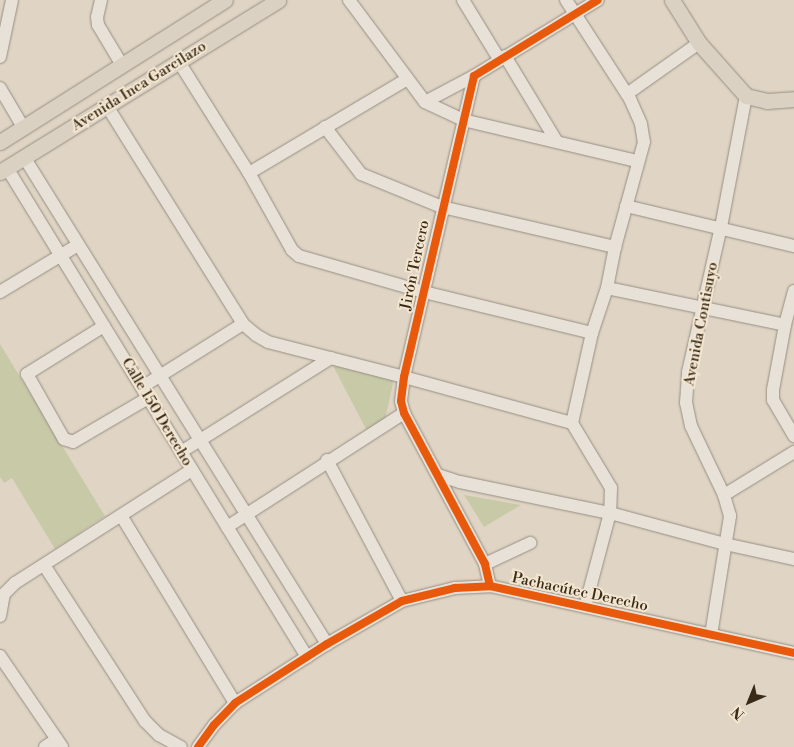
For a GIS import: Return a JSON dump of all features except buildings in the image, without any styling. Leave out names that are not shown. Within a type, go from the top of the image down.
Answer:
[{"type":"main road","name":"Avenida Inca Garcilazo","points":[[0,142],[225,0]]},
{"type":"main road","name":"Avenida Inca Garcilazo","points":[[4,170],[278,0]]},
{"type":"main road","points":[[672,0],[699,43],[746,96],[767,101],[794,99]]},
{"type":"street","points":[[0,57],[12,0]]},
{"type":"street","points":[[101,0],[97,17],[98,25],[122,65]]},
{"type":"street","points":[[349,0],[425,102],[463,120],[637,161]]},
{"type":"street","points":[[463,0],[558,142]]},
{"type":"street","points":[[566,0],[626,94],[641,124],[644,142],[637,161],[615,247],[607,288],[592,332],[572,423],[611,488],[610,513],[585,607]]},
{"type":"street","points":[[425,102],[474,76],[502,57],[598,0]]},
{"type":"street","points":[[626,94],[699,43]]},
{"type":"street","points":[[179,62],[249,173],[292,250],[300,256],[424,292],[592,332]]},
{"type":"street","name":"Jirón Tercero","points":[[474,76],[404,376],[401,401],[404,413],[485,564],[490,586]]},
{"type":"street","points":[[249,173],[407,79]]},
{"type":"street","points":[[0,88],[23,127]]},
{"type":"street","name":"Avenida Contisuyo","points":[[711,635],[730,516],[724,496],[691,426],[686,403],[688,372],[721,227],[746,96]]},
{"type":"street","points":[[107,106],[243,324],[268,342],[404,376],[572,423]]},
{"type":"street","points":[[325,127],[361,174],[442,207],[615,247]]},
{"type":"street","name":"Calle 150 Derecho","points":[[24,157],[327,644]]},
{"type":"street","name":"Calle 150 Derecho","points":[[4,170],[61,255],[307,657]]},
{"type":"street","points":[[626,206],[721,227],[794,246]]},
{"type":"street","points":[[0,292],[78,245]]},
{"type":"street","points":[[607,288],[785,325]]},
{"type":"street","points":[[794,292],[785,325],[773,390],[773,400],[794,436]]},
{"type":"street","points":[[104,326],[27,374],[64,439],[73,442],[145,392],[160,376],[243,324]]},
{"type":"street","points":[[181,452],[331,358]]},
{"type":"street","points":[[227,527],[327,460],[404,413]]},
{"type":"street","points":[[724,496],[794,452]]},
{"type":"street","points":[[327,460],[402,601]]},
{"type":"street","points":[[0,616],[4,594],[15,583],[122,517],[192,470]]},
{"type":"street","points":[[438,475],[460,482],[610,513],[725,544],[794,559]]},
{"type":"street","points":[[122,517],[235,704]]},
{"type":"street","points":[[485,564],[530,543]]},
{"type":"street","points":[[44,565],[145,721],[159,735],[181,747]]},
{"type":"street","name":"Pachacútec Derecho","points":[[198,747],[214,725],[235,704],[327,644],[402,601],[455,588],[490,586],[794,653]]},
{"type":"street","points":[[0,656],[59,743],[45,747]]},
{"type":"green space","points":[[0,344],[105,516],[55,549],[12,478],[4,483],[0,477]]},
{"type":"green space","points":[[331,362],[394,379],[385,420],[367,431]]},
{"type":"green space","points":[[464,495],[521,505],[484,527]]},
{"type":"cycle path","points":[[490,586],[485,564],[404,413],[401,401],[404,377],[474,76],[598,0]]},
{"type":"cycle path","points":[[198,747],[214,725],[235,703],[327,644],[402,601],[455,588],[490,586],[794,653]]}]
